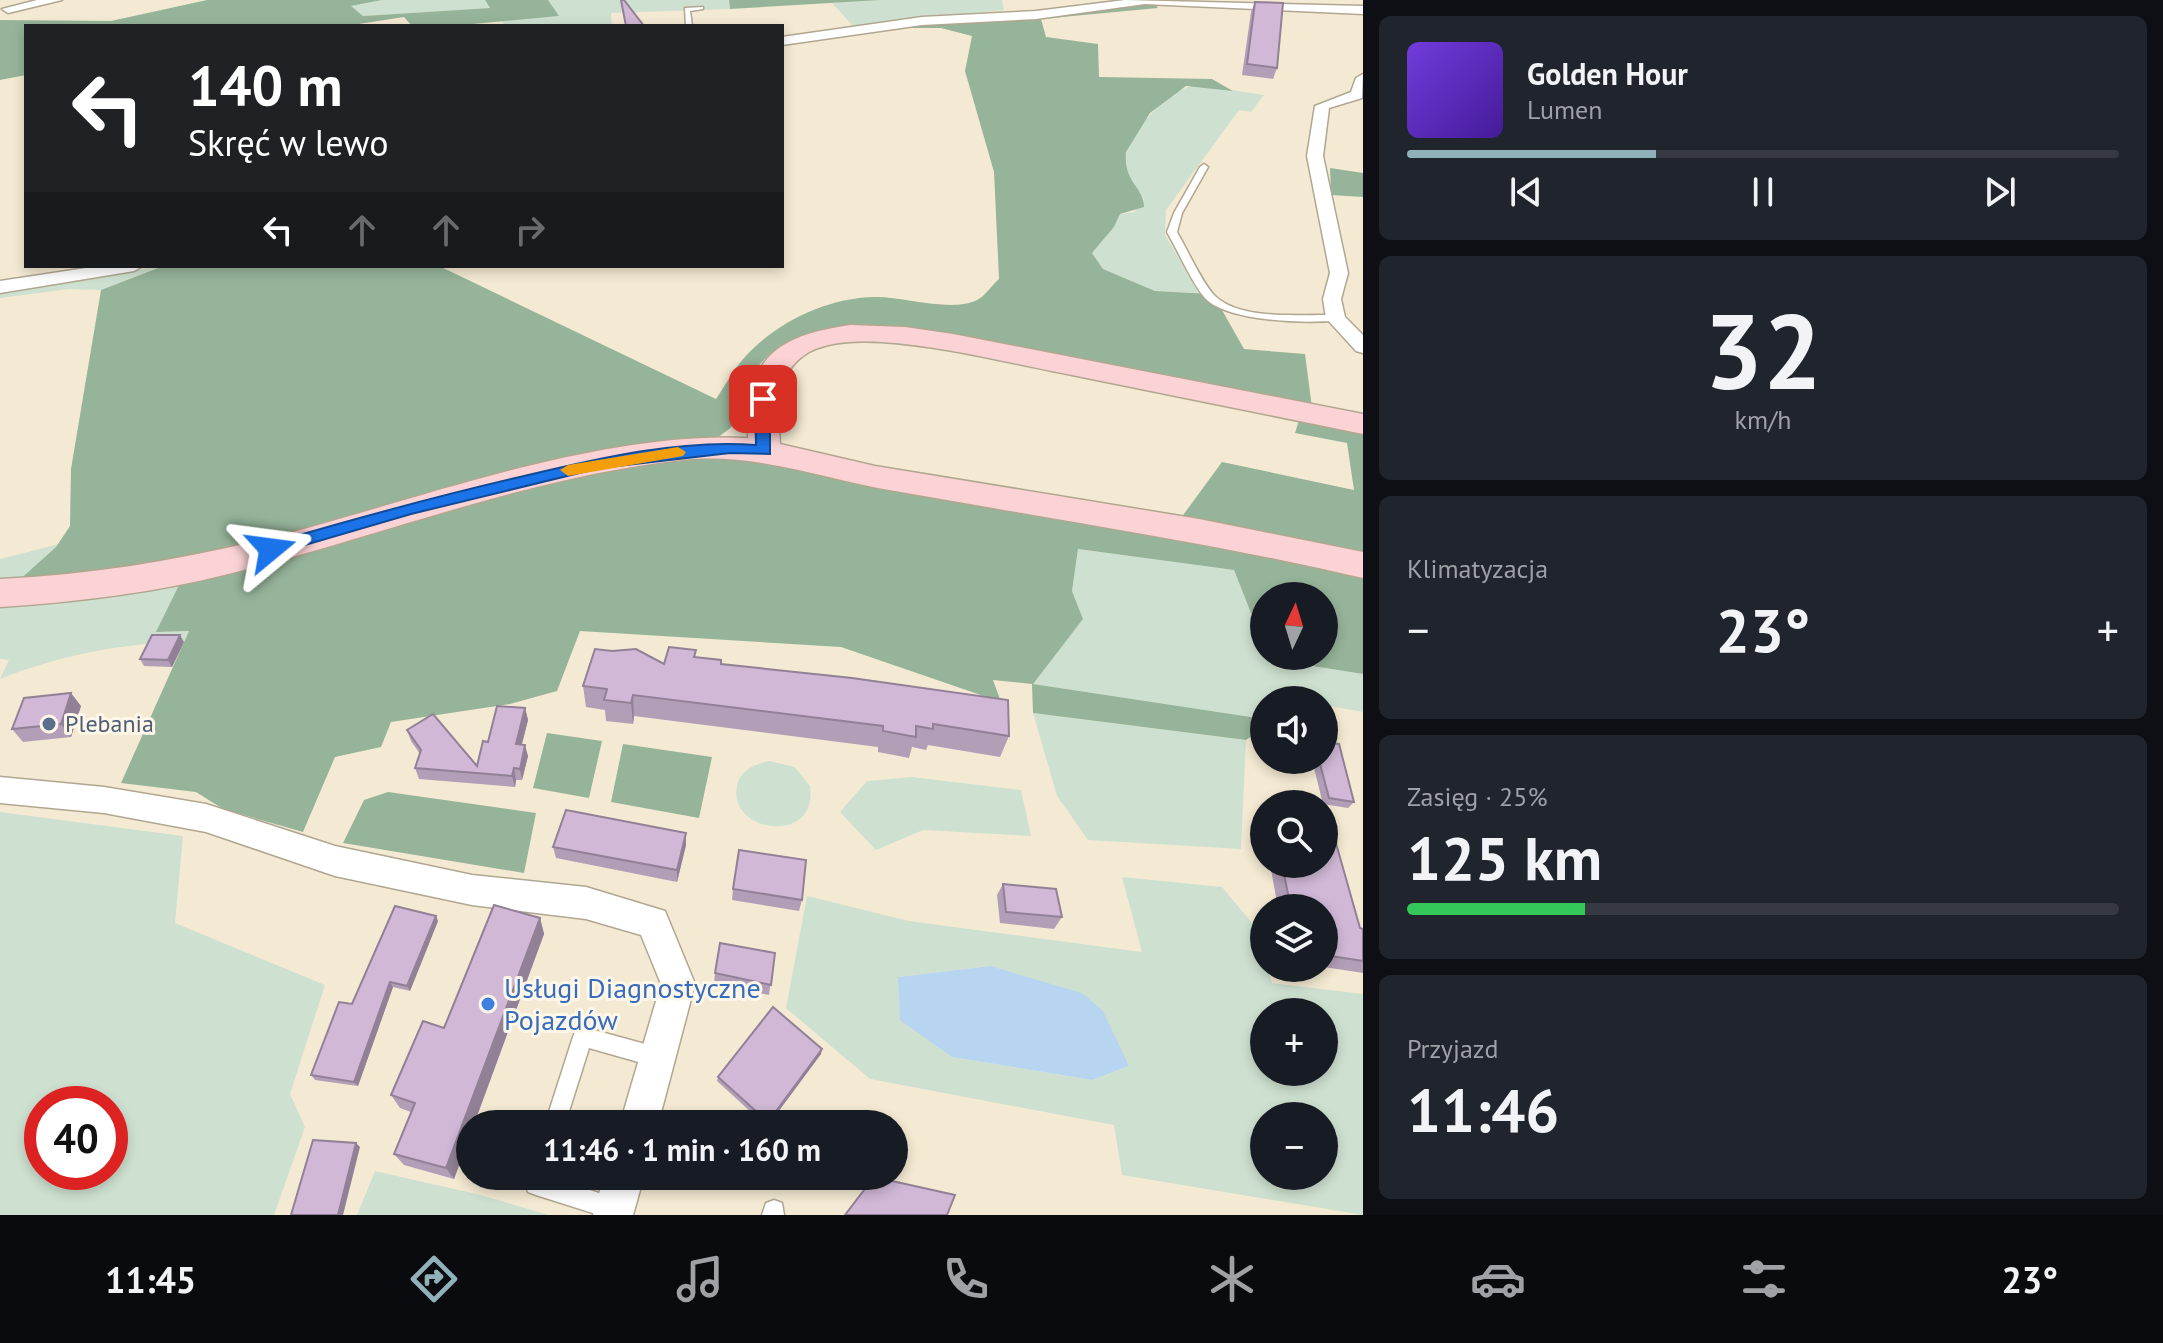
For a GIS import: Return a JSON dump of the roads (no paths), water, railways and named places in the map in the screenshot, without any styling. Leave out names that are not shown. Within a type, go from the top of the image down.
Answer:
[{"type":"street","points":[[8,9],[56,0]]},
{"type":"street","points":[[784,41],[907,22],[1036,15],[1145,1],[1363,10]]},
{"type":"street","points":[[1363,78],[1357,95],[1322,106],[1315,156],[1339,273],[1332,299],[1336,318],[1363,347]]},
{"type":"street","points":[[0,287],[121,268]]},
{"type":"street","points":[[764,450],[763,399],[774,370],[804,345],[829,336],[864,332],[897,333],[953,343],[1363,424]]},
{"type":"street","points":[[0,593],[83,588],[175,572],[271,549],[409,509],[600,463],[730,448],[764,450],[831,468],[1269,543],[1363,565]]},
{"type":"street","points":[[0,790],[104,800],[206,818],[335,861],[472,890],[586,903],[653,922],[678,984],[643,1110]]},
{"type":"lane","points":[[689,24],[687,9],[701,8]]},
{"type":"lane","points":[[1204,167],[1178,213],[1172,232],[1209,296],[1216,303],[1238,313],[1336,318]]},
{"type":"lane","points":[[560,1110],[583,1037],[659,1057]]},
{"type":"lane","points":[[566,1190],[617,1200]]},
{"type":"water","points":[[990,966],[1082,993],[1103,1011],[1129,1066],[1092,1080],[952,1057],[900,1020],[898,977]]},
{"type":"place","name":"Plebania","points":[[49,724]]},
{"type":"place","name":"Usługi Diagnostyczne Pojazdów","points":[[488,1004]]}]
